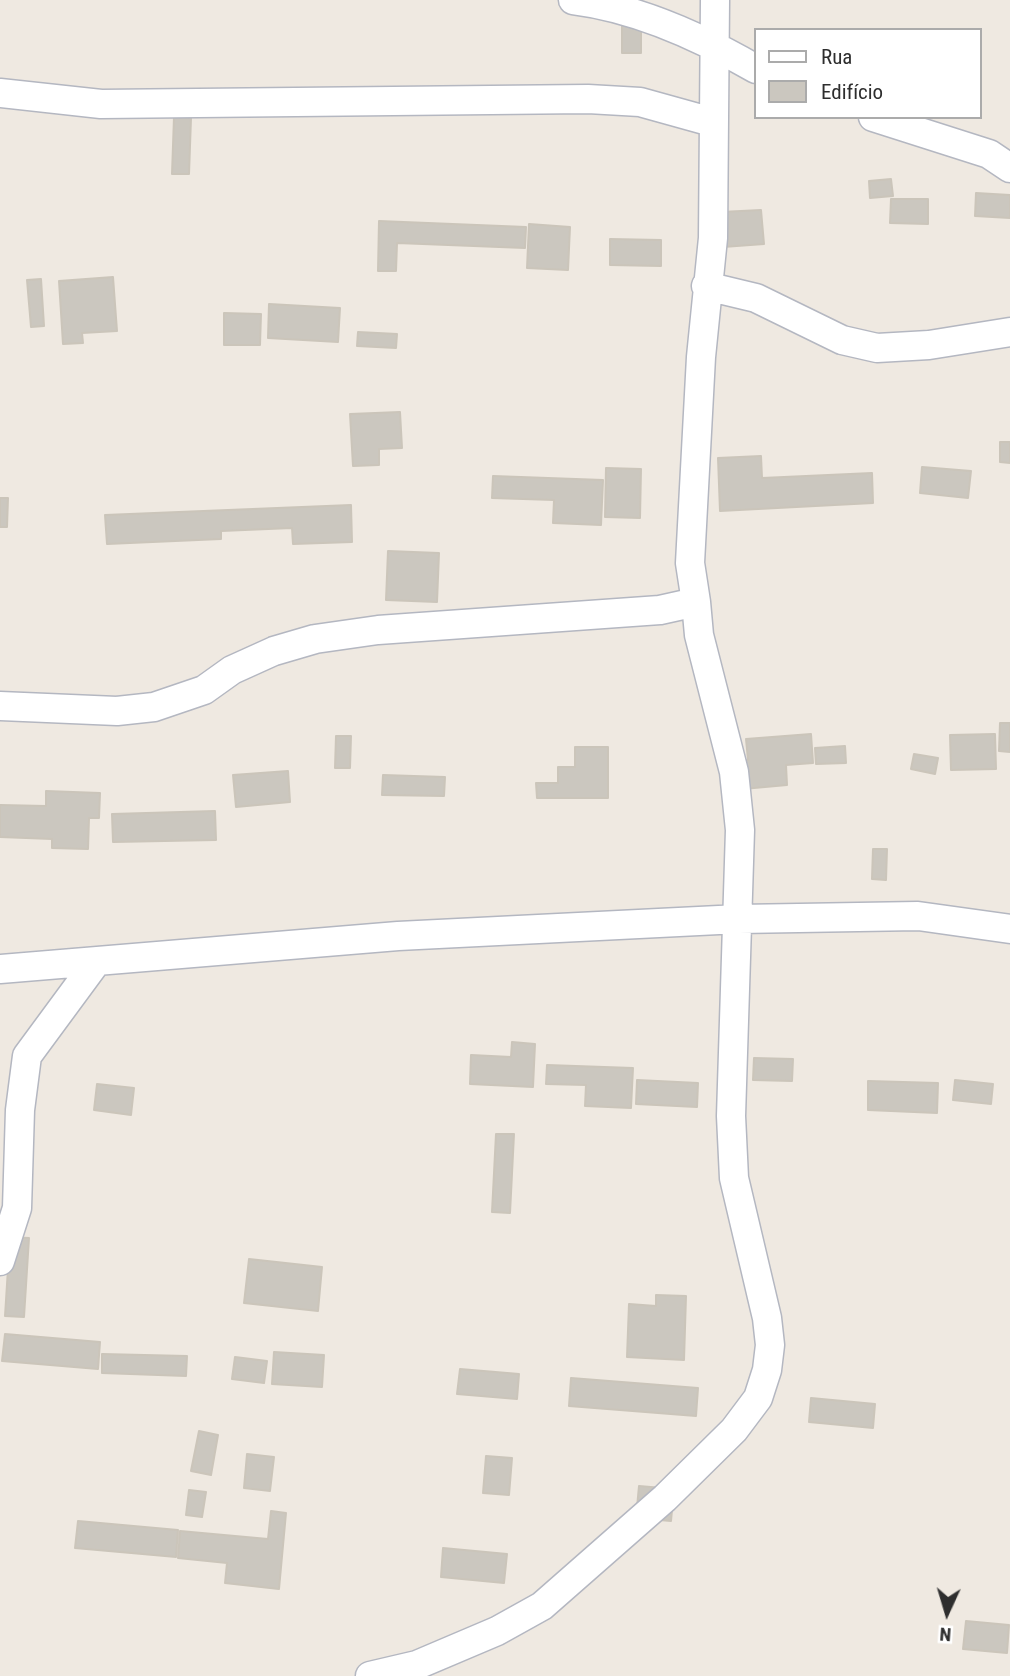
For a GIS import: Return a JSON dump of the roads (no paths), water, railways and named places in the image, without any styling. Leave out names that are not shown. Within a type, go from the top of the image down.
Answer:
[{"type":"street","points":[[573,0],[605,4],[714,44],[754,68]]},
{"type":"street","points":[[370,1676],[417,1665],[497,1631],[542,1606],[665,1498],[734,1430],[758,1398],[767,1370],[770,1345],[767,1318],[734,1178],[731,1116],[740,830],[734,772],[699,635],[690,563],[706,286],[713,238],[715,0]]},
{"type":"street","points":[[0,93],[102,104],[588,99],[640,102],[712,122]]},
{"type":"street","points":[[879,119],[989,154],[1010,168]]},
{"type":"street","points":[[706,286],[755,298],[842,340],[877,348],[929,345],[1010,332]]},
{"type":"street","points":[[0,706],[117,711],[154,707],[204,690],[232,670],[274,651],[315,639],[378,630],[660,610],[696,602]]},
{"type":"street","points":[[0,969],[398,936],[739,919],[918,916],[1010,929]]},
{"type":"street","points":[[0,1261],[17,1208],[20,1110],[27,1056],[97,961]]}]
